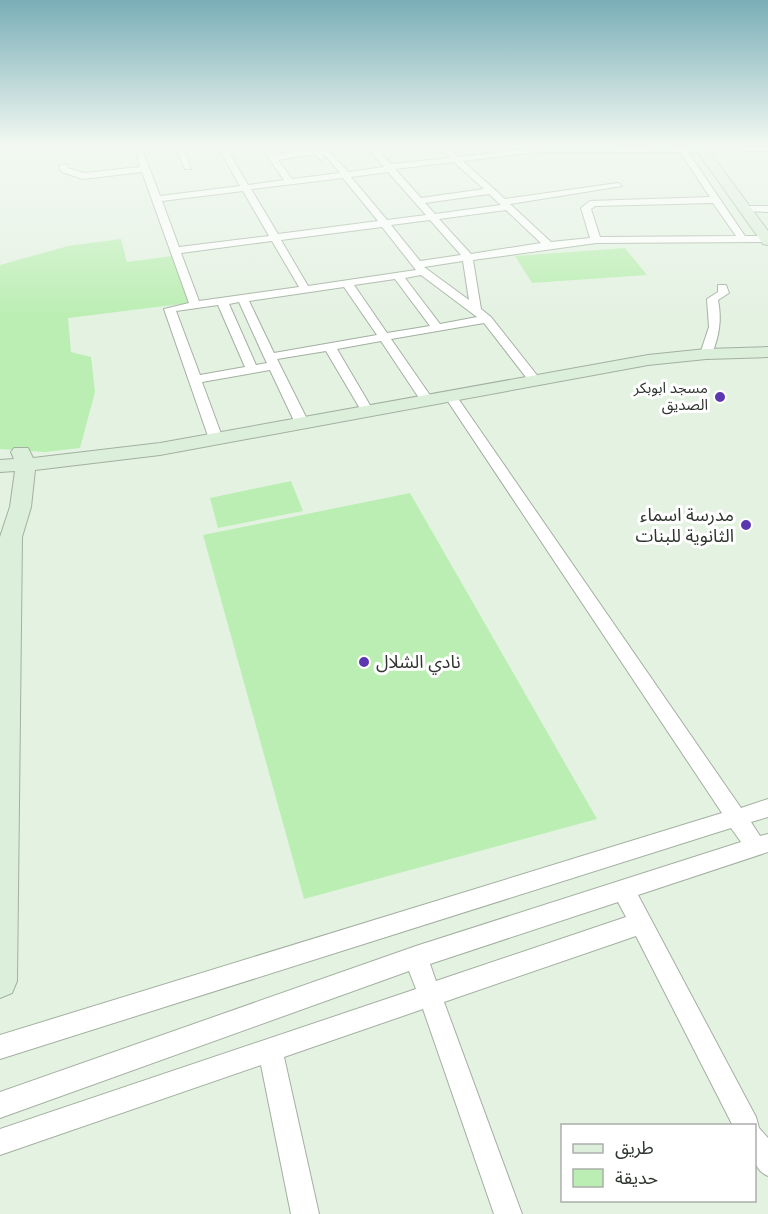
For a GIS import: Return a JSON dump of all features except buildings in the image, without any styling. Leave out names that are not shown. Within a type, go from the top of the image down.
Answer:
[{"type":"street","points":[[158,204],[195,305]]},
{"type":"street","points":[[257,204],[305,289]]},
{"type":"street","points":[[363,204],[416,270],[476,309],[487,319],[536,382]]},
{"type":"street","points":[[421,204],[468,257],[468,272],[476,309]]},
{"type":"street","points":[[175,251],[434,218],[506,204],[549,245]]},
{"type":"street","points":[[592,204],[586,208],[596,240]]},
{"type":"street","points":[[718,204],[743,240]]},
{"type":"street","points":[[741,204],[768,240]]},
{"type":"street","points":[[745,209],[768,208]]},
{"type":"street","points":[[216,439],[170,309],[397,275],[468,257],[549,245],[596,240],[768,240]]},
{"type":"street","points":[[397,275],[437,327]]},
{"type":"street","points":[[347,283],[428,401]]},
{"type":"street","points":[[706,354],[716,330],[717,316],[712,299],[724,293],[722,287]]},
{"type":"street","points":[[242,298],[302,423]]},
{"type":"street","points":[[222,301],[252,370]]},
{"type":"street","points":[[195,380],[252,370],[273,361],[487,319]]},
{"type":"street","points":[[331,349],[368,412]]},
{"type":"street","points":[[0,451],[23,468],[71,459],[160,449],[648,360],[706,354],[763,353]]},
{"type":"street","points":[[0,1105],[416,957],[761,845],[735,817],[451,397]]},
{"type":"street","points":[[0,466],[23,468],[37,473],[71,459]]},
{"type":"street","points":[[0,981],[5,530],[20,514],[23,468]]},
{"type":"street","points":[[0,1047],[768,808]]},
{"type":"street","points":[[623,889],[746,1124]]},
{"type":"street","points":[[0,1142],[641,923]]},
{"type":"street","points":[[416,957],[508,1214]]},
{"type":"street","points":[[270,1050],[305,1214]]},
{"type":"street","points":[[756,1142],[768,1163]]},
{"type":"green space","points":[[121,239],[127,262],[172,256],[189,303],[68,318],[71,352],[91,357],[95,392],[80,448],[45,452],[0,449],[0,265],[68,246]]},
{"type":"green space","points":[[625,248],[647,275],[532,283],[515,256]]},
{"type":"green space","points":[[291,481],[303,511],[218,528],[210,498]]},
{"type":"green space","name":"نادي الشلال","points":[[410,493],[597,819],[304,899],[203,535]]},
{"type":"place","name":"مسجد ابوبكر الصديق","points":[[720,397]]},
{"type":"place","name":"مدرسة اسماء الثانوية للبنات","points":[[746,525]]},
{"type":"place","name":"نادي الشلال","points":[[364,662]]}]
